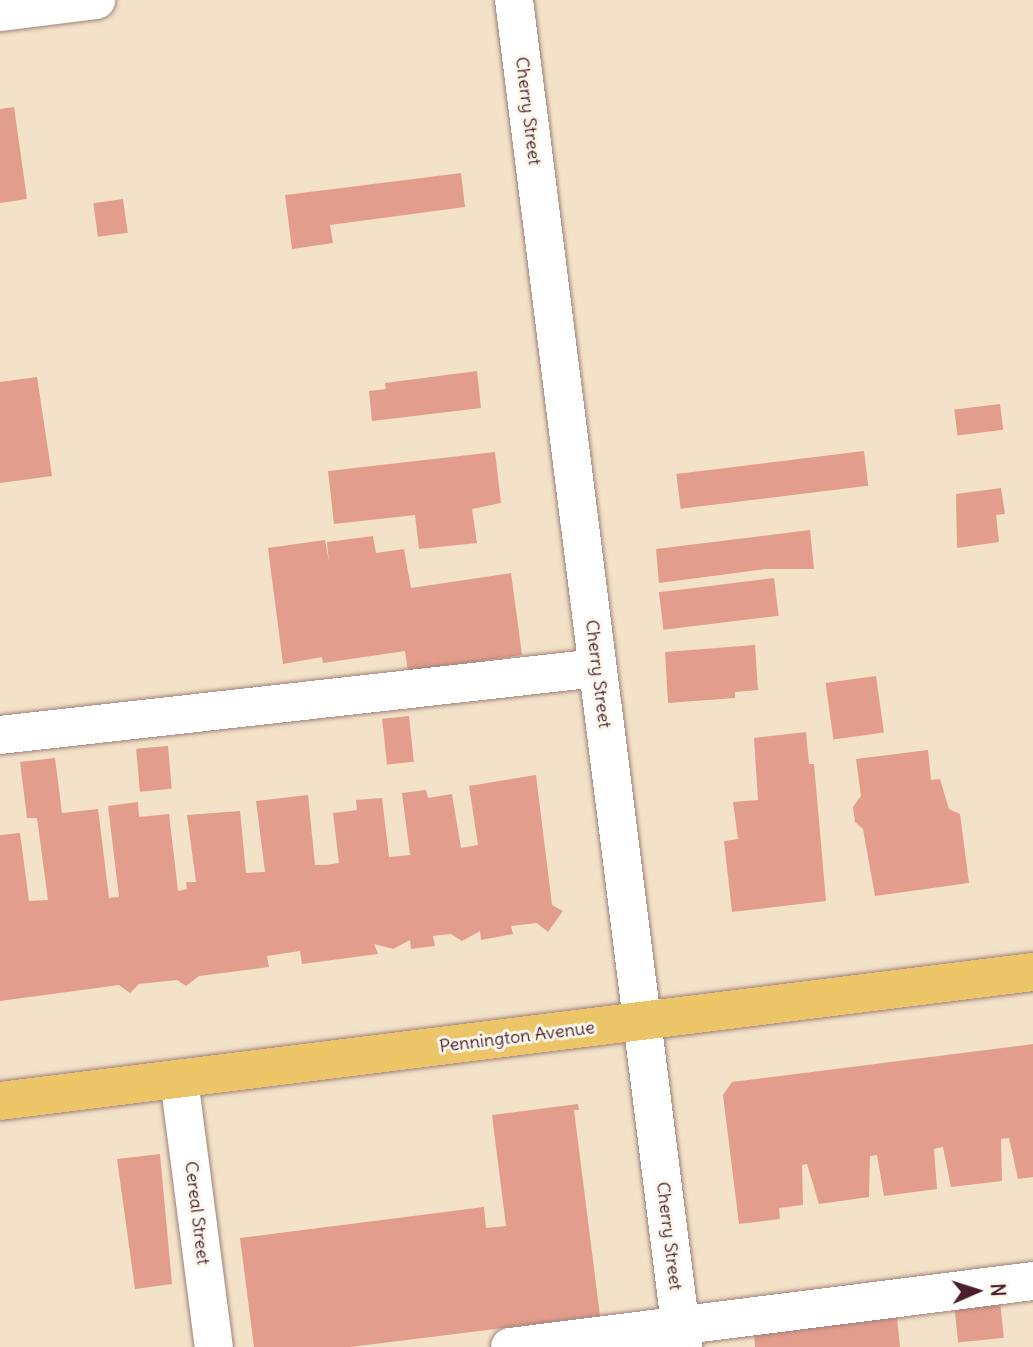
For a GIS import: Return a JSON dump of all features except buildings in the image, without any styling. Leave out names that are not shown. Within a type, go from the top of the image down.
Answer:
[{"type":"main road","name":"Pennington Avenue","points":[[0,1101],[1033,972]]},
{"type":"street","points":[[0,12],[46,3],[96,0]]},
{"type":"street","name":"Cherry Street","points":[[514,0],[681,1336]]},
{"type":"street","points":[[0,735],[597,668]]},
{"type":"street","name":"Cereal Street","points":[[179,1079],[214,1347]]},
{"type":"street","points":[[510,1347],[681,1336],[1032,1289]]}]
